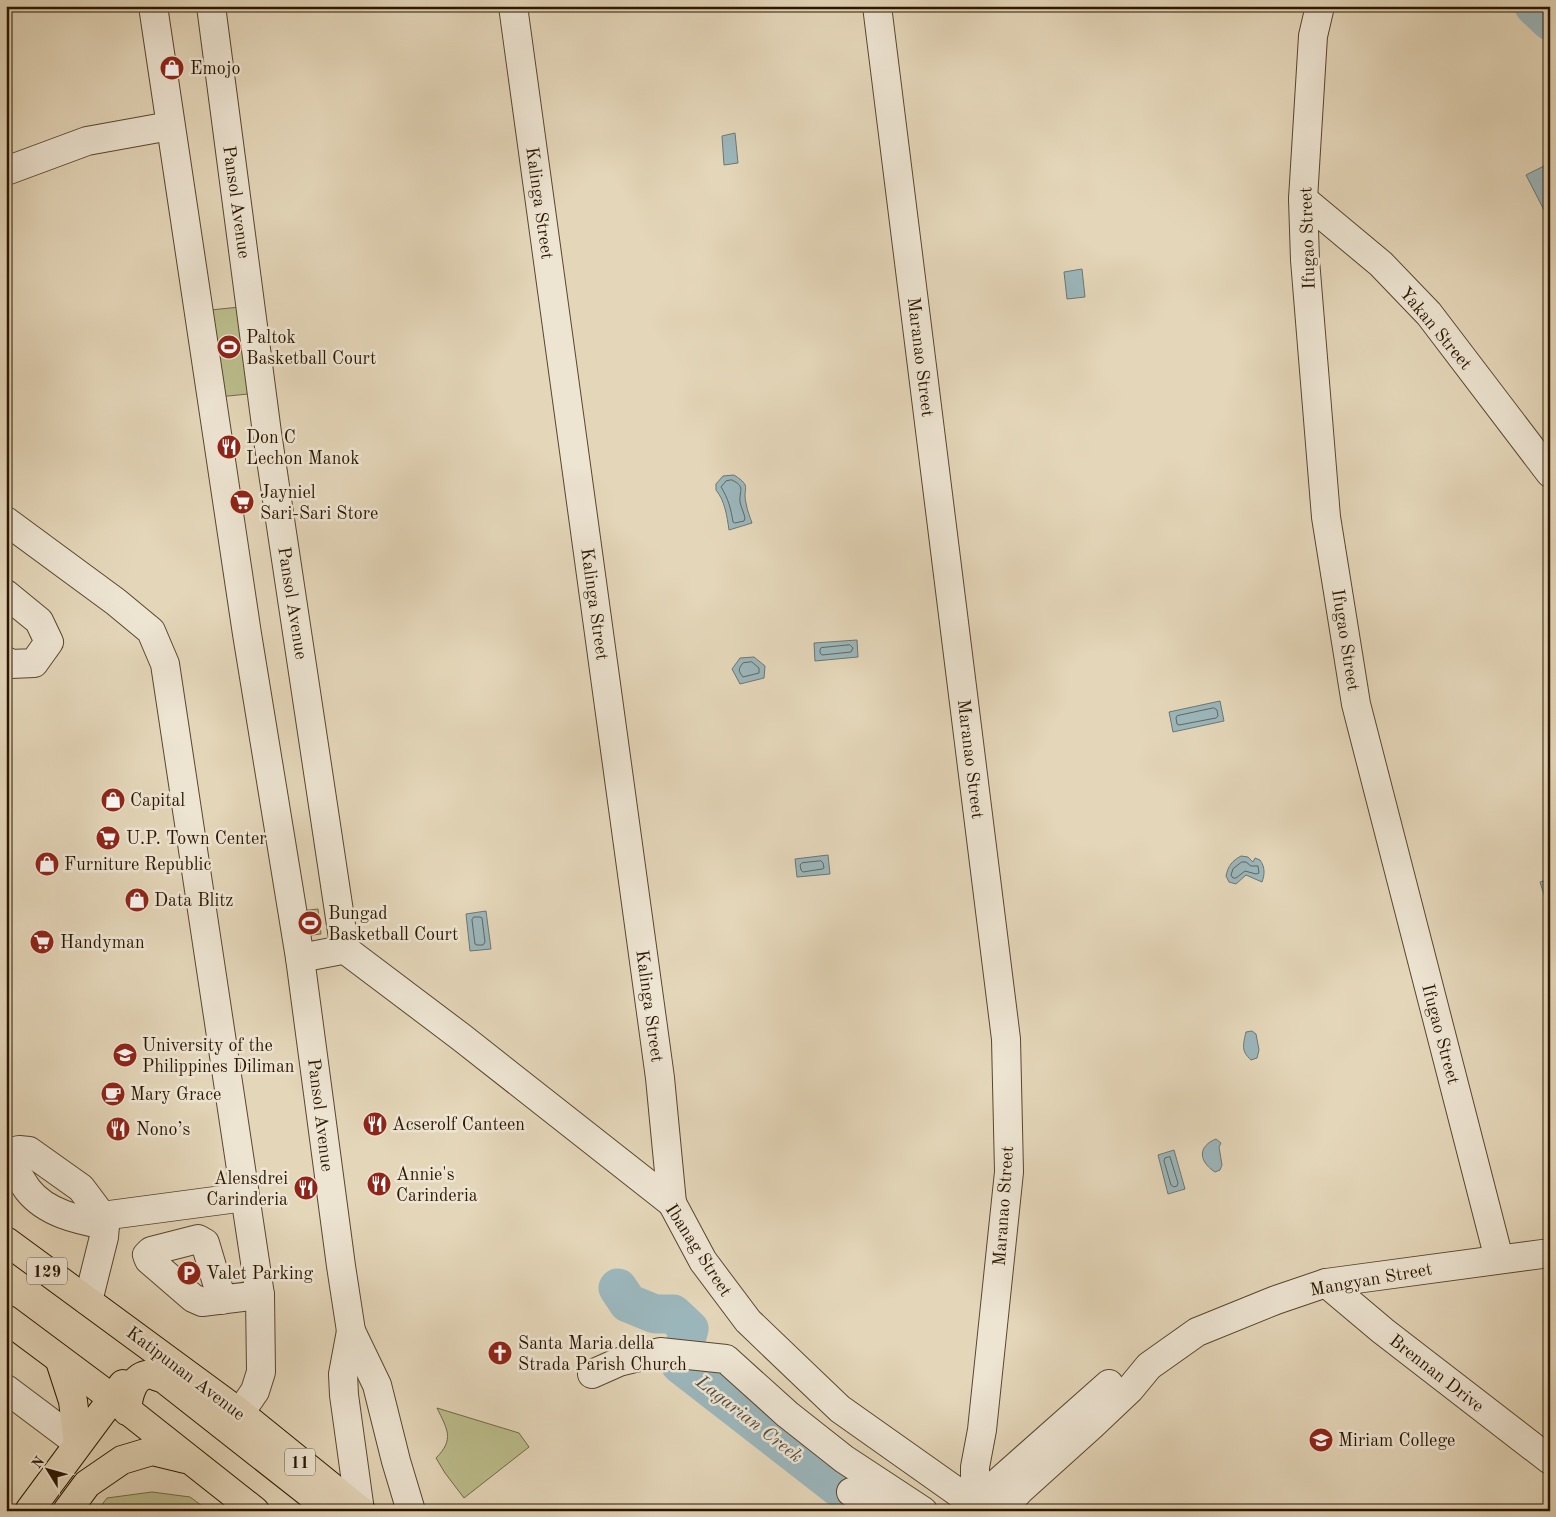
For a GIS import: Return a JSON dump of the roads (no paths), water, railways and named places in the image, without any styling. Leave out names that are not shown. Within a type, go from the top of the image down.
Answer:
[{"type":"main road","name":"Katipunan Avenue","points":[[6,1241],[240,1413],[361,1511]]},
{"type":"main road","points":[[6,1319],[255,1511]]},
{"type":"main road","points":[[119,1405],[150,1346]]},
{"type":"main road","points":[[60,1361],[73,1401],[78,1443]]},
{"type":"main road","points":[[29,1511],[78,1443],[128,1398],[131,1389],[140,1378],[150,1374],[164,1379],[331,1511]]},
{"type":"main road","points":[[67,1511],[87,1484],[122,1460],[152,1451],[192,1461]]},
{"type":"street","name":"Pansol Avenue","points":[[153,6],[247,634],[300,958],[351,1331],[377,1385],[411,1511]]},
{"type":"street","name":"Pansol Avenue","points":[[210,6],[266,423],[343,948]]},
{"type":"street","name":"Kalinga Street","points":[[513,6],[660,1078],[672,1203]]},
{"type":"street","name":"Maranao Street","points":[[877,6],[1006,1039],[1010,1172],[982,1430],[976,1467],[981,1510]]},
{"type":"street","name":"Ifugao Street","points":[[1320,6],[1313,36],[1304,199],[1305,260],[1326,517],[1356,704],[1499,1259]]},
{"type":"street","points":[[6,171],[87,141],[170,126]]},
{"type":"street","name":"Yakan Street","points":[[1304,199],[1381,264],[1429,314],[1550,473]]},
{"type":"street","points":[[9,528],[116,602],[151,631],[166,664],[260,1295],[261,1372],[255,1391],[240,1413]]},
{"type":"street","points":[[6,594],[39,621],[48,642],[34,663],[11,664],[6,661]]},
{"type":"street","points":[[300,958],[337,951],[343,948]]},
{"type":"street","name":"Ibanag Street","points":[[343,948],[461,1037],[672,1203],[704,1261],[748,1321],[840,1409],[981,1510]]},
{"type":"street","points":[[6,1154],[19,1150],[29,1151],[81,1188],[103,1221],[104,1237],[88,1301]]},
{"type":"street","points":[[6,1163],[12,1166],[29,1191],[42,1203],[74,1219],[103,1221],[245,1197]]},
{"type":"street","name":"Mangyan Street","points":[[981,1510],[1021,1488],[1099,1419],[1130,1389],[1149,1366],[1198,1332],[1276,1300],[1326,1283],[1550,1253]]},
{"type":"street","name":"Brennan Drive","points":[[1326,1283],[1383,1331],[1550,1460]]},
{"type":"street","points":[[222,1300],[260,1295]]},
{"type":"street","name":"Pansol Avenue","points":[[351,1331],[343,1374],[344,1395],[361,1511]]},
{"type":"street","points":[[592,1374],[619,1362],[660,1352],[726,1359],[786,1414],[844,1460],[923,1511]]},
{"type":"street","points":[[6,1389],[78,1443]]},
{"type":"street","points":[[851,1492],[889,1511]]},
{"type":"water","points":[[735,133],[738,163],[724,165],[722,136]]},
{"type":"water","points":[[1550,163],[1550,207],[1544,210],[1526,175]]},
{"type":"water","points":[[1082,269],[1085,297],[1067,299],[1064,272]]},
{"type":"water","points":[[734,475],[745,485],[746,506],[752,523],[729,530],[725,509],[722,499],[716,490],[716,484],[723,476]]},
{"type":"water","points":[[857,640],[858,657],[815,661],[814,643]]},
{"type":"water","points":[[754,657],[765,666],[764,678],[740,684],[732,669],[740,658]]},
{"type":"water","points":[[1220,701],[1224,721],[1173,732],[1169,712]]},
{"type":"water","points":[[828,855],[830,874],[797,877],[795,859]]},
{"type":"water","points":[[1241,856],[1248,857],[1253,862],[1255,858],[1260,860],[1264,871],[1262,882],[1246,875],[1236,884],[1229,882],[1226,876],[1228,869]]},
{"type":"water","points":[[1550,879],[1550,913],[1540,882]]},
{"type":"water","points":[[486,911],[491,949],[470,951],[466,914]]},
{"type":"water","points":[[1252,1031],[1256,1034],[1259,1050],[1257,1058],[1251,1060],[1244,1051],[1244,1044],[1246,1032]]},
{"type":"water","points":[[1216,1139],[1221,1143],[1219,1147],[1222,1165],[1220,1170],[1215,1172],[1205,1163],[1202,1154],[1206,1146]]},
{"type":"water","points":[[1174,1150],[1185,1189],[1168,1194],[1158,1155]]},
{"type":"waterway","points":[[1534,6],[1550,21]]},
{"type":"waterway","name":"Lagarian Creek","points":[[618,1288],[628,1303],[655,1314],[673,1314],[689,1329],[680,1364],[869,1511]]},
{"type":"place","name":"Emojo","points":[[172,68]]},
{"type":"place","name":"Paltok Basketball Court","points":[[229,347]]},
{"type":"place","name":"Don C Lechon Manok","points":[[229,447]]},
{"type":"place","name":"Jayniel Sari-Sari Store","points":[[242,502]]},
{"type":"place","name":"Capital","points":[[113,800]]},
{"type":"place","name":"U.P. Town Center","points":[[108,838]]},
{"type":"place","name":"Furniture Republic","points":[[47,864]]},
{"type":"place","name":"Data Blitz","points":[[137,900]]},
{"type":"place","name":"Bungad Basketball Court","points":[[310,923]]},
{"type":"place","name":"Handyman","points":[[42,942]]},
{"type":"place","name":"University of the Philippines Diliman","points":[[125,1055]]},
{"type":"place","name":"Mary Grace","points":[[113,1094]]},
{"type":"place","name":"Acserolf Canteen","points":[[375,1124]]},
{"type":"place","name":"Nono’s","points":[[118,1129]]},
{"type":"place","name":"Annie's Carinderia","points":[[379,1184]]},
{"type":"place","name":"Alensdrei Carinderia","points":[[306,1188]]},
{"type":"place","name":"Valet Parking","points":[[189,1273]]},
{"type":"place","name":"Santa Maria della Strada Parish Church","points":[[500,1353]]},
{"type":"place","name":"Miriam College","points":[[1321,1440]]}]
